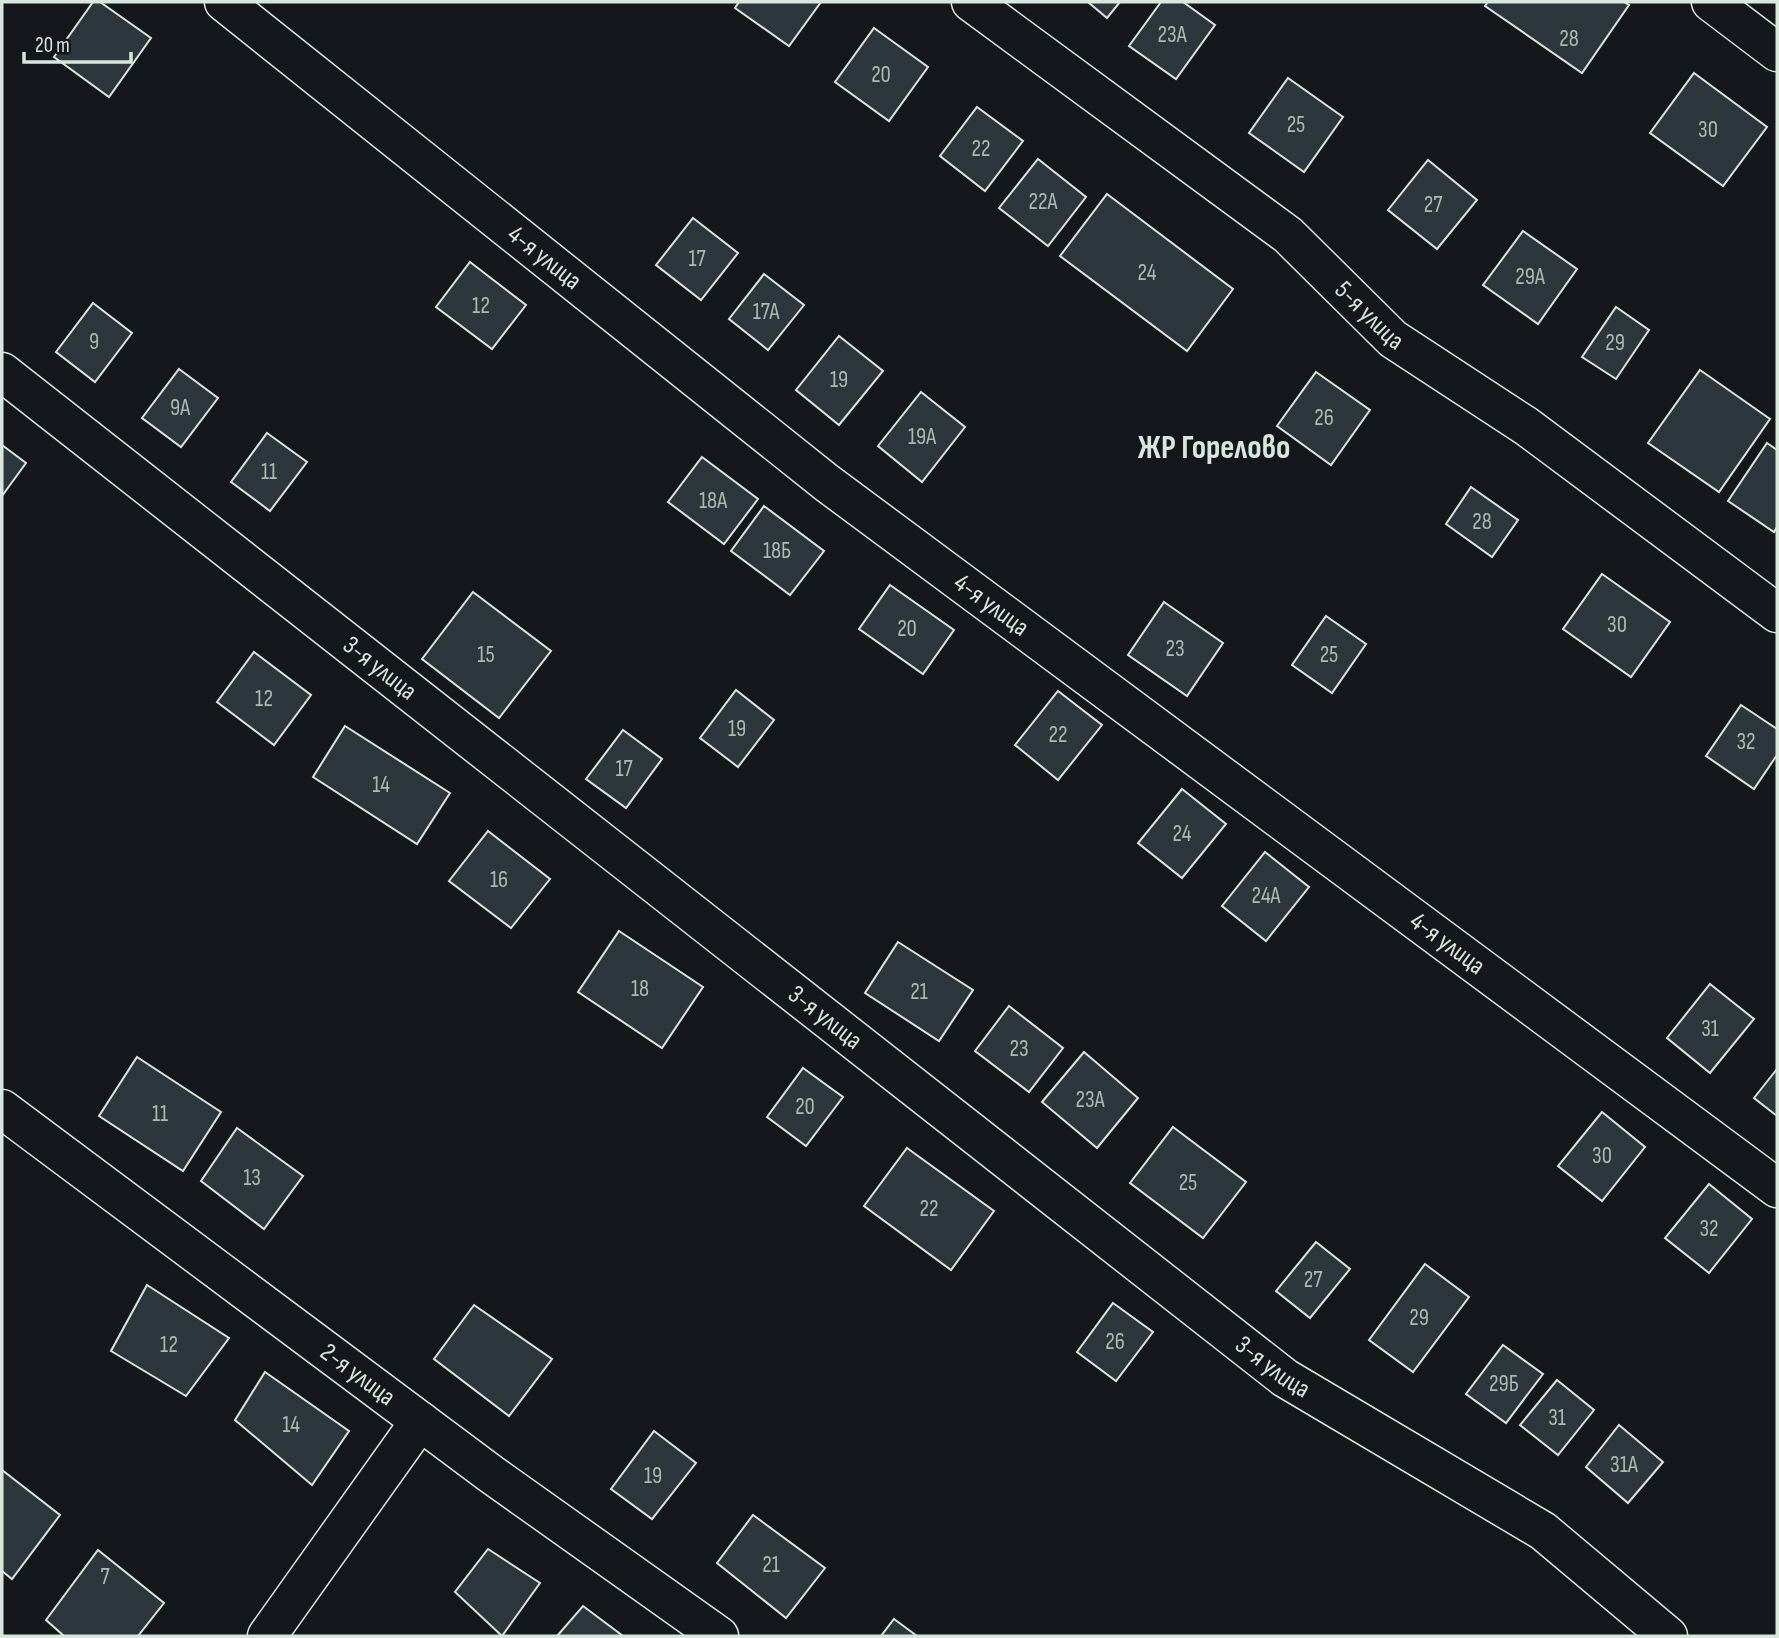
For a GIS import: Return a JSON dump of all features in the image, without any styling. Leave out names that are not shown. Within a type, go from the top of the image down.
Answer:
[{"type":"street","name":"4-я улица","points":[[224,2],[827,483],[1777,1188]]},
{"type":"street","name":"5-я улица","points":[[971,2],[1288,235],[1393,339],[1526,426],[1777,613]]},
{"type":"street","points":[[1712,2],[1777,52]]},
{"type":"street","name":"3-я улица","points":[[2,372],[1285,1378],[1544,1531],[1668,1636]]},
{"type":"street","name":"2-я улица","points":[[2,1109],[420,1421],[719,1636]]},
{"type":"street","points":[[267,1636],[420,1421]]},
{"type":"building","points":[[93,2],[100,2],[151,38],[109,97],[54,57]]},
{"type":"building","points":[[739,2],[821,2],[789,46],[735,8]]},
{"type":"building","points":[[1088,2],[1120,2],[1107,18]]},
{"type":"building","points":[[1161,2],[1183,2],[1215,25],[1176,79],[1129,46]]},
{"type":"building","points":[[1488,2],[1624,2],[1629,5],[1582,73],[1485,6]]},
{"type":"building","points":[[874,28],[928,67],[889,121],[835,82]]},
{"type":"building","points":[[1694,73],[1767,127],[1723,186],[1650,133]]},
{"type":"building","points":[[1288,78],[1343,117],[1304,172],[1249,133]]},
{"type":"building","points":[[977,107],[1023,141],[985,191],[940,156]]},
{"type":"building","points":[[1038,159],[1086,197],[1048,246],[999,208]]},
{"type":"building","points":[[1428,160],[1477,200],[1437,249],[1388,210]]},
{"type":"building","points":[[1107,194],[1233,289],[1187,351],[1060,256]]},
{"type":"building","points":[[693,218],[738,253],[701,300],[656,265]]},
{"type":"building","points":[[1523,231],[1577,269],[1538,324],[1483,285]]},
{"type":"building","points":[[470,262],[526,305],[492,349],[436,307]]},
{"type":"building","points":[[764,274],[804,305],[768,350],[729,319]]},
{"type":"building","points":[[93,303],[132,333],[95,382],[56,352]]},
{"type":"building","points":[[1616,307],[1649,330],[1616,379],[1582,357]]},
{"type":"building","points":[[839,336],[883,371],[839,425],[796,390]]},
{"type":"building","points":[[179,369],[218,398],[181,447],[142,418]]},
{"type":"building","points":[[1700,370],[1770,419],[1719,492],[1648,443]]},
{"type":"building","points":[[1316,372],[1370,410],[1331,465],[1277,426]]},
{"type":"building","points":[[921,392],[965,427],[922,482],[878,446]]},
{"type":"building","points":[[267,433],[307,462],[270,511],[231,482]]},
{"type":"building","points":[[1767,443],[1777,450],[1777,527],[1774,532],[1728,501]]},
{"type":"building","points":[[2,445],[26,463],[2,496]]},
{"type":"building","points":[[702,457],[758,499],[724,544],[668,502]]},
{"type":"building","points":[[1471,487],[1518,520],[1492,557],[1446,524]]},
{"type":"building","points":[[764,506],[824,551],[790,595],[731,551]]},
{"type":"building","points":[[1602,574],[1670,622],[1631,677],[1563,629]]},
{"type":"building","points":[[890,585],[954,630],[923,674],[859,629]]},
{"type":"building","points":[[473,592],[551,651],[499,718],[422,659]]},
{"type":"building","points":[[1164,602],[1223,643],[1187,696],[1128,655]]},
{"type":"building","points":[[1326,616],[1366,644],[1332,693],[1292,665]]},
{"type":"building","points":[[254,652],[311,695],[274,745],[217,702]]},
{"type":"building","points":[[736,690],[774,720],[738,767],[700,738]]},
{"type":"building","points":[[1058,691],[1102,725],[1058,780],[1015,745]]},
{"type":"building","points":[[1741,705],[1777,729],[1777,755],[1754,789],[1706,756]]},
{"type":"building","points":[[345,726],[450,793],[417,844],[313,777]]},
{"type":"building","points":[[623,730],[662,759],[626,808],[586,779]]},
{"type":"building","points":[[1182,789],[1226,824],[1182,878],[1138,843]]},
{"type":"building","points":[[488,831],[550,879],[511,928],[449,881]]},
{"type":"building","points":[[1265,852],[1309,887],[1266,941],[1222,906]]},
{"type":"building","points":[[619,931],[703,987],[662,1048],[578,992]]},
{"type":"building","points":[[898,942],[973,990],[939,1041],[865,993]]},
{"type":"building","points":[[1710,984],[1754,1019],[1710,1073],[1667,1038]]},
{"type":"building","points":[[1009,1006],[1063,1048],[1029,1092],[975,1051]]},
{"type":"building","points":[[1084,1052],[1138,1098],[1097,1148],[1042,1102]]},
{"type":"building","points":[[137,1057],[221,1112],[183,1171],[99,1116]]},
{"type":"building","points":[[803,1068],[843,1097],[806,1146],[767,1117]]},
{"type":"building","points":[[1777,1069],[1777,1116],[1754,1098]]},
{"type":"building","points":[[1602,1112],[1645,1147],[1602,1201],[1558,1166]]},
{"type":"building","points":[[1173,1127],[1246,1182],[1203,1238],[1130,1183]]},
{"type":"building","points":[[237,1128],[303,1176],[264,1229],[201,1181]]},
{"type":"building","points":[[907,1148],[994,1211],[951,1270],[864,1206]]},
{"type":"building","points":[[1709,1184],[1752,1219],[1709,1273],[1665,1238]]},
{"type":"building","points":[[1316,1242],[1350,1269],[1310,1318],[1276,1291]]},
{"type":"building","points":[[1425,1264],[1469,1297],[1413,1372],[1369,1340]]},
{"type":"building","points":[[147,1285],[229,1338],[186,1396],[111,1351]]},
{"type":"building","points":[[1113,1303],[1153,1332],[1116,1381],[1077,1352]]},
{"type":"building","points":[[474,1305],[552,1359],[509,1416],[434,1359]]},
{"type":"building","points":[[1503,1345],[1543,1374],[1506,1423],[1466,1394]]},
{"type":"building","points":[[265,1372],[349,1431],[312,1485],[235,1420]]},
{"type":"building","points":[[1557,1380],[1594,1410],[1558,1455],[1520,1425]]},
{"type":"building","points":[[1619,1425],[1663,1462],[1628,1503],[1586,1467]]},
{"type":"building","points":[[654,1431],[696,1463],[652,1519],[611,1489]]},
{"type":"building","points":[[2,1470],[60,1515],[12,1579],[2,1571]]},
{"type":"building","points":[[753,1515],[825,1568],[786,1618],[717,1563]]},
{"type":"building","points":[[488,1549],[540,1583],[502,1636],[455,1592]]},
{"type":"building","points":[[98,1550],[164,1603],[138,1636],[64,1636],[46,1620]]},
{"type":"building","points":[[583,1606],[623,1636],[557,1636]]},
{"type":"building","points":[[894,1619],[917,1636],[881,1636]]},
{"type":"district","name":"ЖР Горелово","points":[[1214,448]]}]
